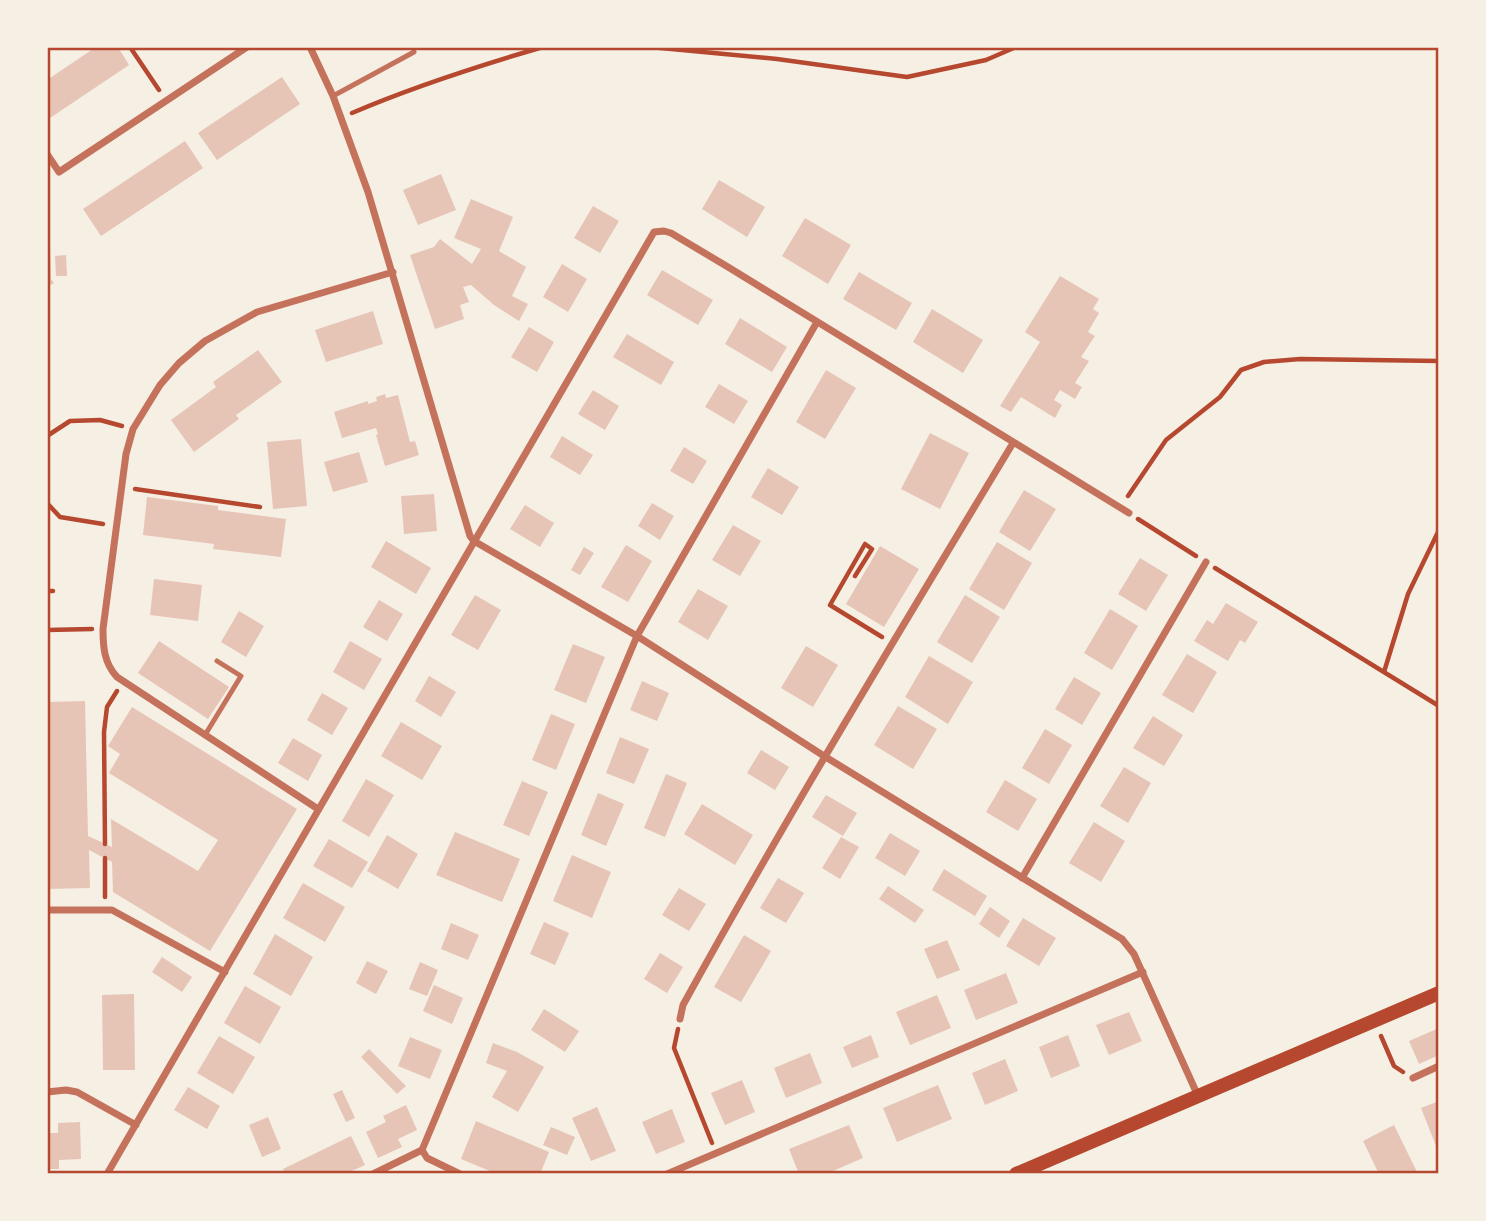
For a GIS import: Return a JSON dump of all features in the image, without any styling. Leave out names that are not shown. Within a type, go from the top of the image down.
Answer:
[{"type":"main road","points":[[1016,1174],[1439,993]]},
{"type":"street","points":[[47,154],[59,172],[247,47]]},
{"type":"street","points":[[310,47],[342,118],[369,192],[453,485],[467,529],[474,541],[637,636],[824,756],[1122,939],[1143,972],[1198,1096]]},
{"type":"street","points":[[107,1174],[650,235],[659,230],[671,233],[1125,510]]},
{"type":"street","points":[[318,809],[122,681],[111,671],[103,650],[103,629],[120,487],[133,429],[160,385],[179,363],[205,341],[257,312],[393,272]]},
{"type":"street","points":[[373,1174],[422,1150],[637,636],[817,322]]},
{"type":"street","points":[[680,1019],[683,1004],[824,756],[1013,443]]},
{"type":"street","points":[[1022,878],[1206,562]]},
{"type":"street","points":[[47,910],[105,908],[123,915],[225,972]]},
{"type":"street","points":[[667,1174],[1143,972]]},
{"type":"street","points":[[1413,1078],[1439,1066]]},
{"type":"street","points":[[47,1092],[66,1090],[77,1093],[136,1125]]},
{"type":"street","points":[[422,1150],[427,1158],[460,1174]]},
{"type":"lane","points":[[333,96],[414,52]]},
{"type":"lane","points":[[205,735],[241,676],[217,661]]},
{"type":"path","points":[[130,47],[167,101]]},
{"type":"path","points":[[342,118],[400,92],[543,47]]},
{"type":"path","points":[[650,47],[778,59],[907,77],[986,60],[1016,47]]},
{"type":"path","points":[[1439,361],[1300,359],[1265,362],[1241,370],[1220,397],[1166,440],[1125,510],[1439,706]]},
{"type":"path","points":[[47,436],[70,421],[100,420],[133,429]]},
{"type":"path","points":[[120,487],[260,507]]},
{"type":"path","points":[[47,503],[61,517],[90,523],[116,524]]},
{"type":"path","points":[[1384,672],[1408,594],[1439,530]]},
{"type":"path","points":[[849,572],[858,577],[872,549],[865,544],[830,605],[892,643]]},
{"type":"path","points":[[47,630],[103,629]]},
{"type":"path","points":[[104,844],[105,720],[107,707],[122,681]]},
{"type":"path","points":[[104,858],[105,908]]},
{"type":"path","points":[[680,1019],[674,1048],[716,1153]]},
{"type":"path","points":[[1383,1042],[1394,1066]]},
{"type":"building","points":[[96,47],[118,47],[129,65],[47,120],[47,80]]},
{"type":"building","points":[[282,77],[300,104],[217,160],[198,133]]},
{"type":"building","points":[[185,141],[203,168],[101,236],[83,209]]},
{"type":"building","points":[[441,174],[456,210],[418,225],[403,190]]},
{"type":"building","points":[[719,180],[765,207],[747,237],[702,209]]},
{"type":"building","points":[[471,199],[513,217],[499,251],[526,267],[512,296],[528,304],[519,321],[494,305],[471,285],[463,287],[469,302],[460,305],[464,319],[435,329],[410,255],[434,247],[440,239],[472,264],[481,249],[454,238]]},
{"type":"building","points":[[593,206],[619,221],[600,253],[574,238]]},
{"type":"building","points":[[805,218],[851,245],[828,284],[782,256]]},
{"type":"building","points":[[47,237],[50,242],[51,279],[54,283],[47,287]]},
{"type":"building","points":[[66,255],[67,276],[56,276],[55,256]]},
{"type":"building","points":[[562,264],[587,279],[568,312],[543,297]]},
{"type":"building","points":[[662,270],[713,300],[698,325],[647,295]]},
{"type":"building","points":[[859,272],[912,303],[896,330],[843,299]]},
{"type":"building","points":[[1060,276],[1099,299],[1093,309],[1099,313],[1088,332],[1095,336],[1081,357],[1089,361],[1075,383],[1082,387],[1075,399],[1060,390],[1054,400],[1062,405],[1055,418],[1021,397],[1011,412],[1000,406],[1040,342],[1025,332]]},
{"type":"building","points":[[932,309],[983,340],[963,373],[913,342]]},
{"type":"building","points":[[373,311],[383,344],[326,362],[315,330]]},
{"type":"building","points":[[740,318],[787,347],[772,372],[725,344]]},
{"type":"building","points":[[529,327],[554,342],[537,372],[511,357]]},
{"type":"building","points":[[627,334],[674,362],[661,385],[613,357]]},
{"type":"building","points":[[258,350],[282,382],[236,415],[239,419],[194,452],[171,420],[216,387],[213,382]]},
{"type":"building","points":[[826,370],[856,388],[825,439],[796,422]]},
{"type":"building","points":[[719,384],[748,401],[734,424],[705,407]]},
{"type":"building","points":[[593,390],[619,406],[605,430],[578,414]]},
{"type":"building","points":[[385,394],[386,398],[398,395],[410,442],[415,441],[419,455],[385,466],[376,428],[342,438],[334,412],[368,401],[368,404],[377,401],[376,397]]},
{"type":"building","points":[[930,433],[969,453],[940,509],[901,489]]},
{"type":"building","points":[[562,436],[593,455],[580,475],[550,457]]},
{"type":"building","points":[[301,439],[307,506],[273,509],[267,442]]},
{"type":"building","points":[[684,447],[707,461],[693,484],[670,471]]},
{"type":"building","points":[[359,452],[368,482],[333,492],[324,462]]},
{"type":"building","points":[[768,468],[799,487],[782,515],[751,497]]},
{"type":"building","points":[[1024,490],[1056,509],[1030,551],[999,532]]},
{"type":"building","points":[[434,494],[437,531],[404,534],[401,496]]},
{"type":"building","points":[[147,497],[218,506],[218,510],[286,519],[281,557],[213,549],[214,544],[143,535]]},
{"type":"building","points":[[652,503],[674,516],[660,540],[638,526]]},
{"type":"building","points":[[525,505],[554,523],[540,547],[510,529]]},
{"type":"building","points":[[733,525],[761,541],[740,576],[712,560]]},
{"type":"building","points":[[386,541],[431,568],[416,594],[371,567]]},
{"type":"building","points":[[997,542],[1032,563],[1004,610],[969,589]]},
{"type":"building","points":[[626,545],[652,561],[628,602],[601,587]]},
{"type":"building","points":[[880,546],[919,569],[884,627],[846,604]]},
{"type":"building","points":[[584,547],[594,553],[580,575],[571,570]]},
{"type":"building","points":[[1140,558],[1168,575],[1146,611],[1118,594]]},
{"type":"building","points":[[154,579],[202,585],[198,621],[150,615]]},
{"type":"building","points":[[698,589],[728,606],[708,640],[678,622]]},
{"type":"building","points":[[475,595],[501,610],[478,650],[451,635]]},
{"type":"building","points":[[965,595],[1000,617],[972,663],[937,642]]},
{"type":"building","points":[[379,600],[403,614],[387,641],[363,627]]},
{"type":"building","points":[[1226,603],[1258,622],[1245,643],[1240,640],[1228,661],[1194,641],[1207,620],[1213,624]]},
{"type":"building","points":[[1110,609],[1138,626],[1112,670],[1084,653]]},
{"type":"building","points":[[239,611],[264,626],[246,657],[221,642]]},
{"type":"building","points":[[159,641],[229,687],[208,719],[138,673]]},
{"type":"building","points":[[350,641],[382,659],[364,690],[333,672]]},
{"type":"building","points":[[573,644],[605,657],[586,703],[554,690]]},
{"type":"building","points":[[806,646],[838,665],[813,707],[781,688]]},
{"type":"building","points":[[1187,654],[1217,672],[1193,713],[1162,695]]},
{"type":"building","points":[[929,656],[973,682],[948,724],[905,697]]},
{"type":"building","points":[[429,676],[456,692],[441,717],[415,701]]},
{"type":"building","points":[[1074,677],[1101,693],[1082,725],[1055,709]]},
{"type":"building","points":[[642,681],[669,693],[657,721],[630,710]]},
{"type":"building","points":[[322,693],[348,708],[332,735],[307,720]]},
{"type":"building","points":[[85,701],[88,836],[112,847],[111,819],[198,871],[218,840],[109,773],[120,754],[108,746],[132,707],[297,809],[210,951],[113,892],[112,862],[89,850],[90,888],[47,889],[47,702]]},
{"type":"building","points":[[898,706],[937,729],[913,769],[874,745]]},
{"type":"building","points":[[551,714],[575,724],[556,770],[532,760]]},
{"type":"building","points":[[1153,716],[1183,735],[1164,766],[1133,748]]},
{"type":"building","points":[[401,722],[442,746],[422,780],[381,756]]},
{"type":"building","points":[[1045,729],[1072,745],[1049,784],[1022,768]]},
{"type":"building","points":[[620,737],[649,749],[634,784],[606,773]]},
{"type":"building","points":[[293,738],[322,755],[308,781],[278,763]]},
{"type":"building","points":[[761,750],[789,767],[775,790],[747,773]]},
{"type":"building","points":[[1124,767],[1151,783],[1128,823],[1100,806]]},
{"type":"building","points":[[666,774],[687,783],[665,837],[644,828]]},
{"type":"building","points":[[366,779],[394,795],[369,837],[342,821]]},
{"type":"building","points":[[1005,780],[1037,799],[1018,831],[986,812]]},
{"type":"building","points":[[522,781],[548,792],[529,836],[503,825]]},
{"type":"building","points":[[598,793],[624,804],[606,846],[581,835]]},
{"type":"building","points":[[826,795],[857,813],[843,836],[812,817]]},
{"type":"building","points":[[702,804],[753,835],[735,865],[684,834]]},
{"type":"building","points":[[1094,822],[1125,841],[1101,882],[1069,863]]},
{"type":"building","points":[[455,832],[520,859],[502,902],[436,875]]},
{"type":"building","points":[[890,833],[920,851],[905,876],[875,858]]},
{"type":"building","points":[[387,835],[418,854],[398,889],[367,871]]},
{"type":"building","points":[[841,837],[859,847],[840,879],[822,868]]},
{"type":"building","points":[[329,839],[368,862],[352,888],[313,866]]},
{"type":"building","points":[[572,855],[611,872],[592,918],[553,901]]},
{"type":"building","points":[[944,869],[987,896],[975,916],[932,890]]},
{"type":"building","points":[[778,878],[804,893],[786,923],[760,908]]},
{"type":"building","points":[[303,883],[345,907],[325,942],[283,918]]},
{"type":"building","points":[[888,886],[924,910],[915,923],[879,899]]},
{"type":"building","points":[[679,888],[706,904],[689,931],[662,915]]},
{"type":"building","points":[[990,907],[1010,921],[999,938],[979,924]]},
{"type":"building","points":[[1023,918],[1056,938],[1039,966],[1006,946]]},
{"type":"building","points":[[544,922],[569,933],[555,965],[530,954]]},
{"type":"building","points":[[451,923],[479,935],[468,960],[441,949]]},
{"type":"building","points":[[275,934],[313,957],[291,996],[253,974]]},
{"type":"building","points":[[744,935],[771,951],[741,1002],[714,987]]},
{"type":"building","points":[[947,940],[960,970],[937,979],[924,949]]},
{"type":"building","points":[[660,953],[683,967],[667,993],[644,979]]},
{"type":"building","points":[[162,957],[192,977],[182,992],[152,972]]},
{"type":"building","points":[[367,961],[388,971],[376,994],[356,983]]},
{"type":"building","points":[[420,962],[438,970],[427,996],[409,989]]},
{"type":"building","points":[[1006,973],[1018,1003],[976,1020],[964,990]]},
{"type":"building","points":[[434,985],[463,998],[452,1024],[423,1011]]},
{"type":"building","points":[[245,986],[281,1007],[260,1044],[224,1023]]},
{"type":"building","points":[[134,994],[135,1070],[103,1070],[102,995]]},
{"type":"building","points":[[937,995],[951,1028],[910,1045],[896,1012]]},
{"type":"building","points":[[544,1009],[579,1031],[565,1052],[531,1030]]},
{"type":"building","points":[[1129,1012],[1142,1041],[1109,1055],[1096,1025]]},
{"type":"building","points":[[1439,1028],[1439,1055],[1419,1064],[1409,1041]]},
{"type":"building","points":[[871,1035],[879,1057],[852,1068],[843,1047]]},
{"type":"building","points":[[1068,1035],[1080,1066],[1051,1078],[1039,1047]]},
{"type":"building","points":[[219,1036],[255,1057],[233,1094],[197,1073]]},
{"type":"building","points":[[410,1037],[442,1050],[430,1079],[398,1066]]},
{"type":"building","points":[[493,1043],[544,1067],[518,1112],[492,1097],[507,1071],[486,1063]]},
{"type":"building","points":[[369,1049],[406,1086],[397,1094],[361,1057]]},
{"type":"building","points":[[810,1053],[822,1083],[786,1098],[774,1068]]},
{"type":"building","points":[[1005,1059],[1018,1091],[985,1105],[972,1073]]},
{"type":"building","points":[[742,1080],[755,1112],[725,1125],[711,1093]]},
{"type":"building","points":[[938,1085],[952,1119],[897,1142],[883,1108]]},
{"type":"building","points":[[188,1087],[220,1106],[207,1129],[174,1110]]},
{"type":"building","points":[[342,1090],[355,1118],[346,1122],[333,1094]]},
{"type":"building","points":[[1439,1101],[1439,1145],[1436,1146],[1421,1108]]},
{"type":"building","points":[[406,1105],[417,1130],[398,1139],[402,1147],[378,1158],[366,1132],[386,1122],[383,1116]]},
{"type":"building","points":[[597,1107],[616,1151],[591,1161],[572,1118]]},
{"type":"building","points":[[672,1109],[685,1142],[656,1154],[642,1122]]},
{"type":"building","points":[[268,1117],[281,1149],[262,1157],[249,1125]]},
{"type":"building","points":[[476,1121],[549,1152],[540,1174],[497,1174],[461,1159]]},
{"type":"building","points":[[80,1122],[81,1159],[59,1160],[59,1169],[47,1169],[47,1133],[58,1133],[58,1123]]},
{"type":"building","points":[[849,1125],[863,1158],[826,1174],[799,1174],[789,1149]]},
{"type":"building","points":[[1394,1125],[1417,1172],[1413,1174],[1379,1174],[1363,1141]]},
{"type":"building","points":[[551,1127],[575,1137],[567,1155],[543,1145]]},
{"type":"building","points":[[351,1136],[365,1165],[345,1174],[285,1174],[283,1169]]}]
